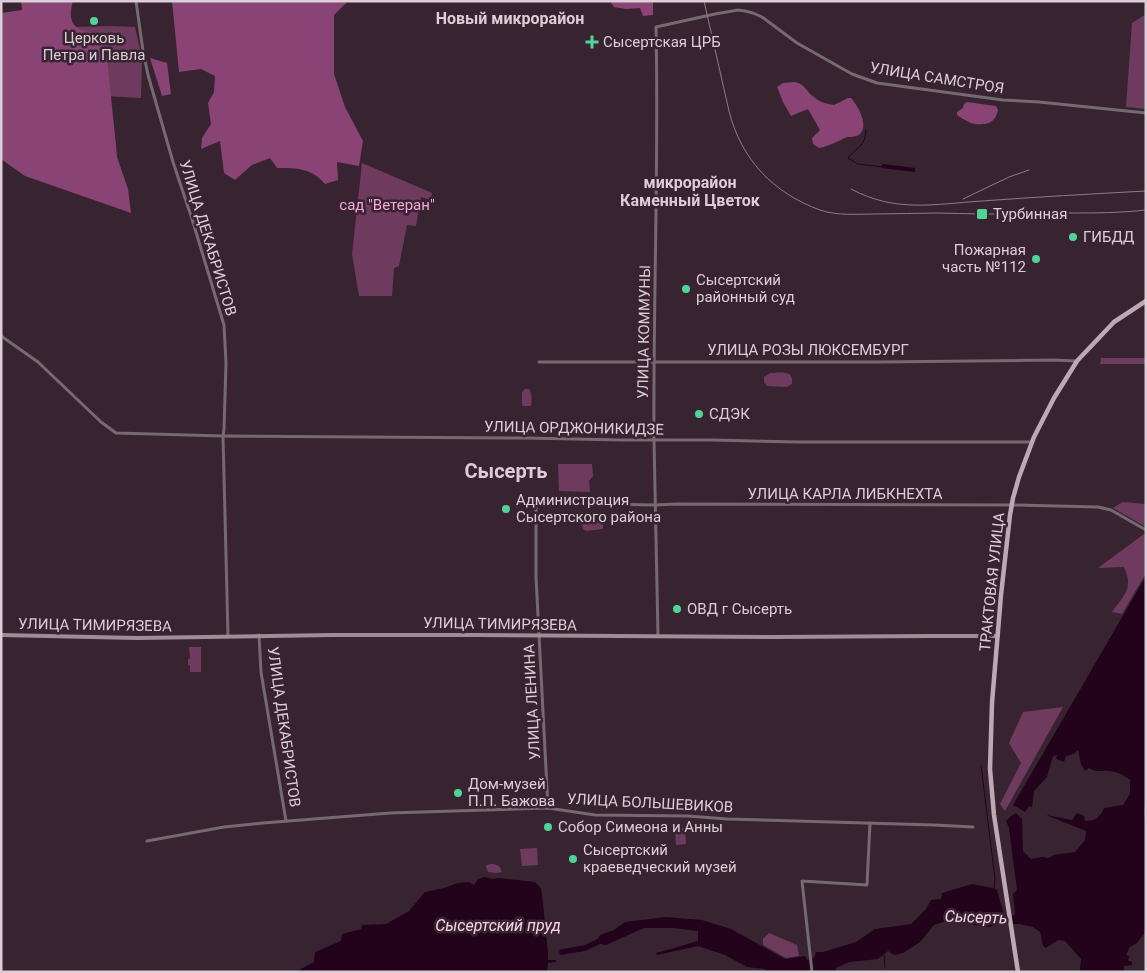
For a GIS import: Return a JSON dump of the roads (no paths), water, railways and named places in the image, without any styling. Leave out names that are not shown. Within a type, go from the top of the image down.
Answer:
[{"type":"main road","name":"ТРАКТОВАЯ УЛИЦА","points":[[1018,972],[994,815],[990,769],[990,736],[998,636],[1007,537],[1012,505],[1032,442],[1054,398],[1077,362],[1114,322],[1146,301]]},
{"type":"main road","name":"УЛИЦА ТИМИРЯЗЕВА","points":[[1,635],[137,638],[461,634],[797,638],[998,636]]},
{"type":"street","name":"УЛИЦА ДЕКАБРИСТОВ","points":[[136,1],[142,51],[148,74],[172,162],[192,219],[224,326],[226,363],[223,436],[228,636]]},
{"type":"street","name":"УЛИЦА САМСТРОЯ","points":[[656,27],[713,14],[745,10],[762,17],[797,43],[852,74],[876,84],[1003,100],[1146,113]]},
{"type":"street","name":"УЛИЦА КОММУНЫ","points":[[656,27],[657,173],[654,440],[658,636]]},
{"type":"street","name":"УЛИЦА ОРДЖОНИКИДЗЕ","points":[[1,336],[38,362],[101,422],[116,433],[223,436],[798,442],[1032,442]]},
{"type":"street","name":"УЛИЦА РОЗЫ ЛЮКСЕМБУРГ","points":[[539,362],[1052,360],[1077,362]]},
{"type":"street","name":"УЛИЦА КАРЛА ЛИБКНЕХТА","points":[[538,504],[1012,505],[1101,507],[1112,510],[1146,530]]},
{"type":"street","name":"УЛИЦА ЛЕНИНА","points":[[538,504],[536,508],[536,554],[548,808]]},
{"type":"street","name":"УЛИЦА ДЕКАБРИСТОВ","points":[[260,635],[261,672],[286,821]]},
{"type":"street","name":"УЛИЦА БОЛЬШЕВИКОВ","points":[[147,841],[224,827],[286,821],[399,813],[548,808],[595,814],[688,816],[727,820],[973,827]]},
{"type":"street","points":[[812,972],[802,882],[867,885],[870,823]]},
{"type":"water","points":[[883,164],[915,168],[915,172],[882,168]]},
{"type":"water","points":[[1146,576],[1146,798],[1144,809],[1146,836],[1146,931],[1137,943],[1130,947],[1126,955],[1129,956],[1128,961],[1132,962],[1132,965],[1124,966],[1124,972],[1081,972],[1081,959],[1065,941],[1058,940],[1046,948],[1043,946],[1040,932],[1033,927],[1019,924],[1000,924],[989,927],[946,921],[934,925],[920,942],[903,953],[894,955],[888,951],[878,959],[849,962],[836,968],[836,972],[821,972],[819,970],[815,972],[767,972],[765,969],[747,967],[725,955],[698,946],[657,955],[656,953],[698,941],[698,931],[674,928],[644,928],[606,945],[596,943],[600,935],[614,930],[625,922],[666,917],[702,920],[731,929],[785,959],[805,956],[807,960],[814,958],[816,952],[823,952],[856,942],[875,929],[911,924],[926,909],[931,900],[941,899],[942,893],[972,884],[997,890],[1004,915],[1011,917],[1015,914],[1013,894],[1017,890],[1009,828],[1006,821],[1016,813],[1022,819],[1023,851],[1031,859],[1048,858],[1054,855],[1075,852],[1085,840],[1086,831],[1046,815],[1072,820],[1077,813],[1084,816],[1085,821],[1092,820],[1099,817],[1104,808],[1123,805],[1130,794],[1130,780],[1123,775],[1113,771],[1097,771],[1089,768],[1085,771],[1081,764],[1078,750],[1074,754],[1066,756],[1064,762],[1056,759],[1057,755],[1053,756],[1047,777],[1034,791],[1032,807],[1029,806],[1025,812],[1013,805]]},
{"type":"water","name":"Сысертский пруд","points":[[484,877],[535,882],[541,888],[548,960],[556,960],[556,962],[548,963],[547,972],[299,972],[299,970],[314,962],[315,952],[341,941],[342,934],[361,929],[362,925],[386,924],[409,911],[425,892],[458,883],[469,882],[474,885],[478,879]]},
{"type":"waterway","points":[[866,130],[862,144],[848,158],[858,164],[883,167]]},
{"type":"waterway","points":[[981,765],[995,879],[994,889]]},
{"type":"waterway","name":"Сысерть","points":[[562,952],[585,948],[602,940]]},
{"type":"waterway","points":[[884,954],[885,968]]},
{"type":"railway","points":[[704,1],[734,128],[751,159],[761,172],[774,184],[803,203],[827,212],[848,214],[1037,214],[1108,213],[1146,210]]},
{"type":"railway","points":[[963,199],[1009,177],[1029,170]]},
{"type":"railway","points":[[851,189],[868,197],[900,204],[915,205],[1146,191]]},
{"type":"place","name":"Церковь Петра и Павла","points":[[94,21]]},
{"type":"place","name":"Сысертская ЦРБ","points":[[592,42]]},
{"type":"place","name":"Турбинная","points":[[982,214]]},
{"type":"place","name":"ГИБДД","points":[[1073,237]]},
{"type":"place","name":"Пожарная часть №112","points":[[1036,259]]},
{"type":"place","name":"Сысертский районный суд","points":[[686,289]]},
{"type":"place","name":"СДЭК","points":[[699,414]]},
{"type":"place","name":"Администрация Сысертского района","points":[[506,509]]},
{"type":"place","name":"ОВД г Сысерть","points":[[677,609]]},
{"type":"place","name":"Дом-музей П.П. Бажова","points":[[458,793]]},
{"type":"place","name":"Собор Симеона и Анны","points":[[548,827]]},
{"type":"place","name":"Сысертский краеведческий музей","points":[[573,859]]},
{"type":"district","name":"Новый микрорайон","points":[[510,18]]},
{"type":"district","name":"микрорайон Каменный Цветок","points":[[690,191]]},
{"type":"district","name":"Сысерть","points":[[506,471]]},
{"type":"park label","name":"сад \"Ветеран\"","points":[[387,205]]}]
